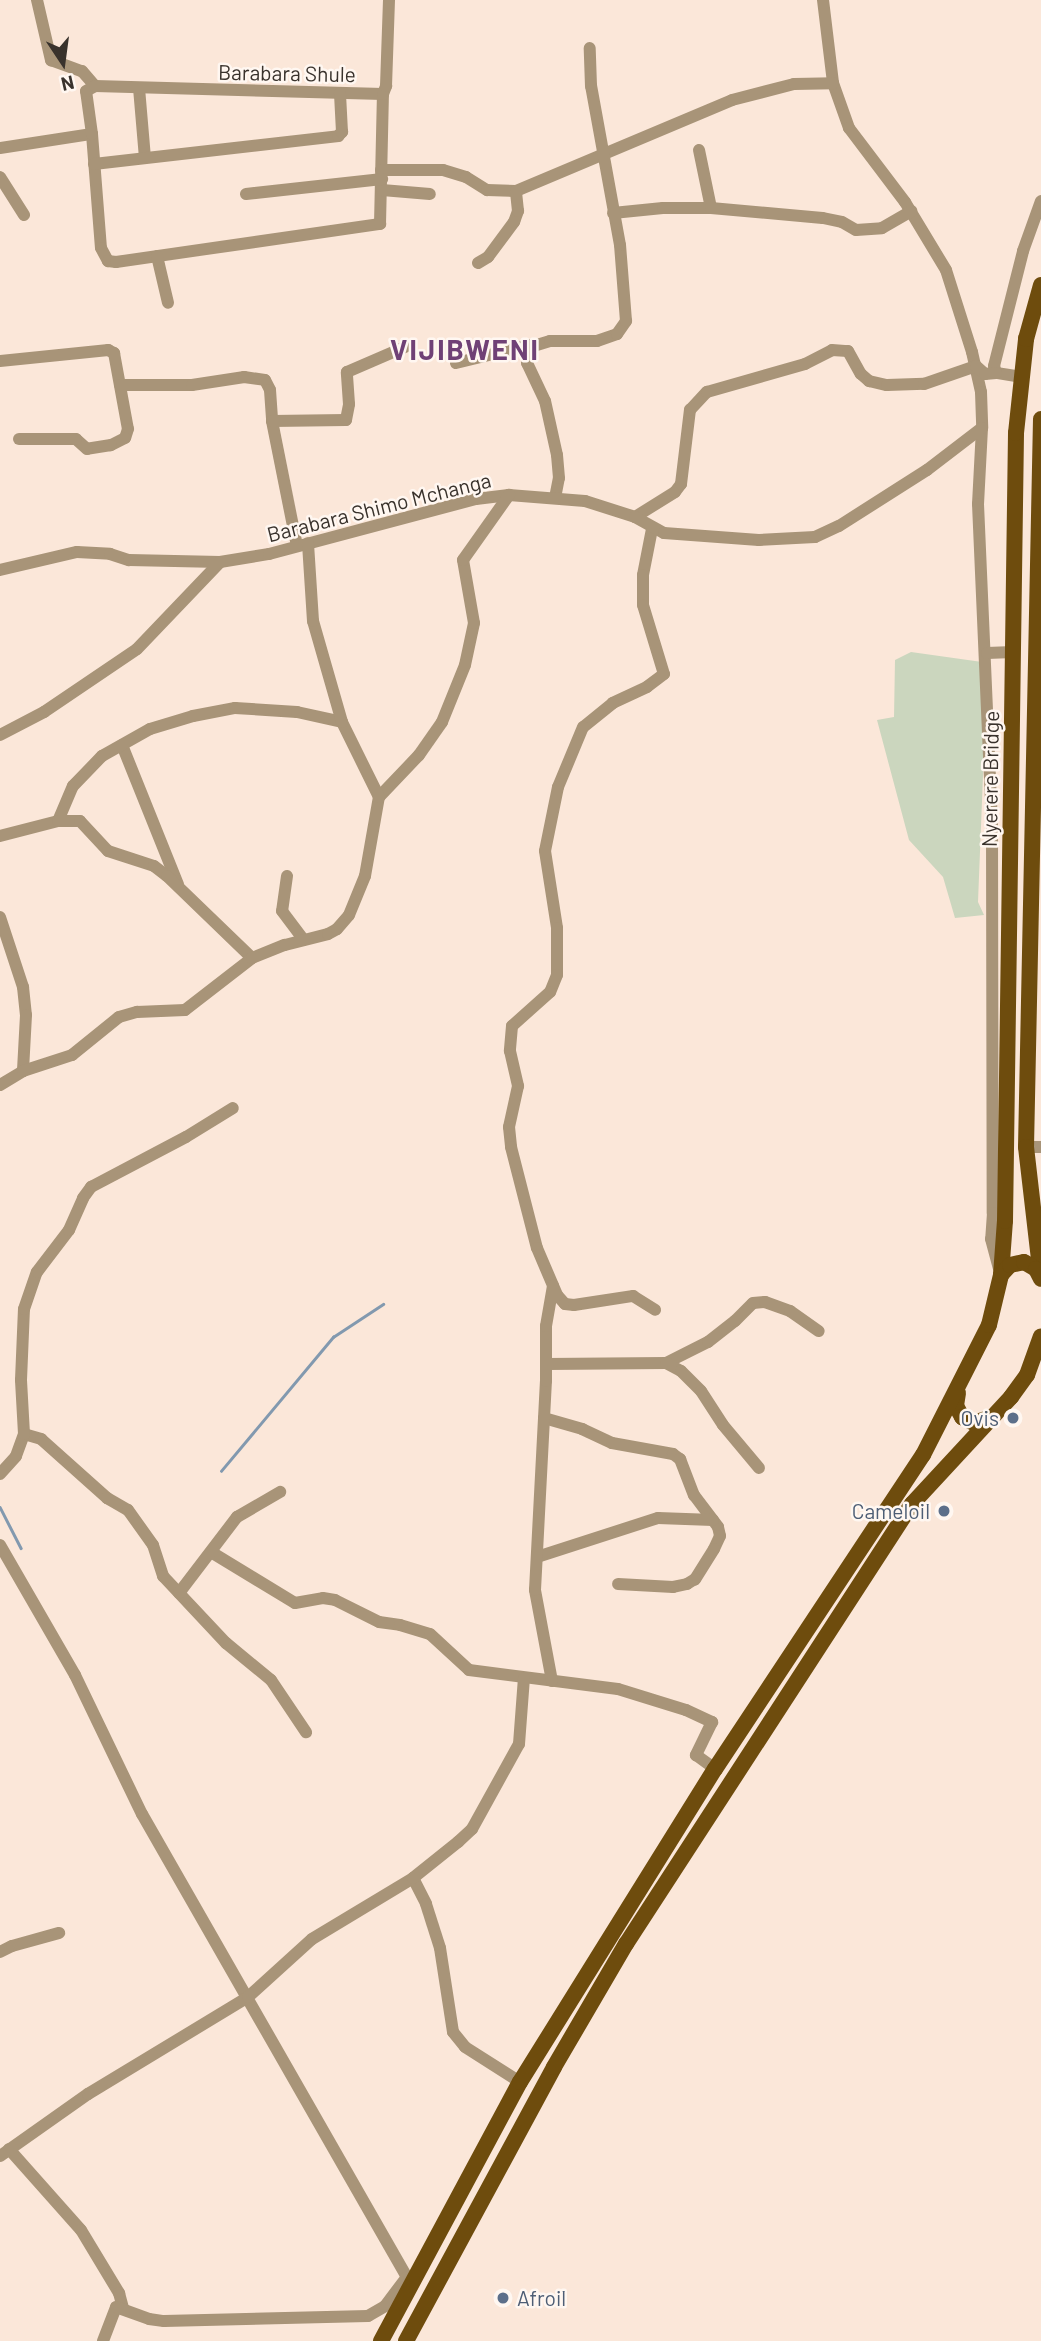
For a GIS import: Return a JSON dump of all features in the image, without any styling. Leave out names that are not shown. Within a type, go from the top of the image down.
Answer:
[{"type":"main road","name":"Nyerere Bridge","points":[[381,2341],[410,2281],[520,2082],[715,1769],[923,1455],[959,1389],[989,1325],[1001,1275],[1005,1221],[1017,433],[1026,339],[1041,285]]},
{"type":"main road","name":"Nyerere Bridge","points":[[1041,419],[1034,1147],[1041,1278]]},
{"type":"main road","points":[[1001,1275],[1010,1265],[1024,1262],[1036,1269],[1041,1278]]},
{"type":"main road","points":[[405,2341],[554,2067],[625,1944],[912,1504],[996,1414],[1027,1375],[1041,1336]]},
{"type":"main road","points":[[959,1389],[956,1406],[968,1421],[980,1422],[996,1414]]},
{"type":"street","points":[[37,0],[51,60],[82,71],[95,86],[86,91],[101,248],[108,261],[376,225],[383,218],[383,94]]},
{"type":"street","name":"Barabara Shule","points":[[95,86],[383,94],[386,86],[389,0]]},
{"type":"street","points":[[823,0],[833,83],[849,128],[911,211],[946,270],[976,366],[983,409],[978,504],[987,653],[992,840],[991,1239],[1001,1275]]},
{"type":"street","points":[[456,363],[550,341],[597,341],[617,334],[625,321],[620,245],[612,214],[590,86],[590,48]]},
{"type":"street","points":[[246,194],[382,180],[443,170],[466,177],[487,190],[516,191],[732,100],[794,84],[833,83]]},
{"type":"street","points":[[139,89],[145,158]]},
{"type":"street","points":[[94,164],[338,136],[342,132],[340,93]]},
{"type":"street","points":[[0,148],[92,134]]},
{"type":"street","points":[[699,150],[711,208]]},
{"type":"street","points":[[0,177],[24,215]]},
{"type":"street","points":[[382,180],[430,194]]},
{"type":"street","points":[[478,263],[488,257],[514,222],[518,211],[516,191]]},
{"type":"street","points":[[996,373],[996,355],[1023,251],[1041,201]]},
{"type":"street","points":[[612,214],[663,208],[711,208],[823,218],[842,222],[856,230],[881,228],[911,211]]},
{"type":"street","points":[[157,256],[168,303]]},
{"type":"street","points":[[530,345],[526,355],[527,363],[545,401],[557,455],[559,478],[555,498]]},
{"type":"street","points":[[272,421],[346,420],[349,404],[347,372],[405,347]]},
{"type":"street","points":[[0,361],[107,350],[114,353],[127,433],[111,445],[88,449],[76,439],[19,439]]},
{"type":"street","points":[[635,517],[675,492],[681,484],[690,410],[708,392],[805,364],[832,350],[848,351],[861,374],[869,381],[887,385],[924,384],[976,366]]},
{"type":"street","points":[[976,366],[985,374],[1022,377]]},
{"type":"street","points":[[120,386],[192,385],[260,377],[270,390],[272,421],[303,545],[313,621],[342,722],[379,797]]},
{"type":"street","name":"Barabara Shimo Mchanga","points":[[0,570],[77,552],[110,554],[129,560],[220,562],[303,545],[476,499],[509,495],[585,501],[635,517],[652,529],[675,534],[759,540],[815,537],[839,526],[927,470],[982,428]]},
{"type":"street","points":[[0,1086],[23,1072],[72,1055],[119,1017],[137,1012],[185,1010],[252,958],[337,929],[349,915],[365,876],[379,797],[419,755],[442,722],[465,665],[474,623],[463,560],[509,495]]},
{"type":"street","points":[[652,529],[643,575],[643,605],[664,674],[613,703],[583,727],[558,787],[545,851],[556,928],[557,975],[551,992],[512,1026],[509,1034],[518,1086],[509,1127],[511,1147],[537,1248],[553,1286],[565,1304],[594,1304],[633,1296],[655,1310]]},
{"type":"street","points":[[0,735],[44,712],[137,649],[220,562]]},
{"type":"street","points":[[987,653],[1013,652]]},
{"type":"street","points":[[58,821],[73,786],[102,756],[150,729],[235,708],[297,712],[342,722]]},
{"type":"street","points":[[122,745],[180,887]]},
{"type":"street","points":[[0,836],[58,821],[80,821],[108,851],[154,866],[180,887],[252,958]]},
{"type":"street","points":[[287,876],[282,911],[304,940]]},
{"type":"street","points":[[0,918],[23,987],[26,1015],[23,1072]]},
{"type":"street","points":[[0,1474],[16,1456],[24,1434],[21,1380],[24,1309],[37,1272],[69,1230],[83,1198],[91,1186],[186,1137],[233,1108]]},
{"type":"street","points":[[552,1681],[549,1655],[538,1613],[537,1557],[547,1364],[546,1326],[553,1286]]},
{"type":"street","points":[[547,1364],[666,1363],[708,1342],[754,1303],[765,1302],[790,1311],[819,1331]]},
{"type":"street","points":[[666,1363],[681,1371],[701,1391],[723,1425],[759,1468]]},
{"type":"street","points":[[544,1418],[582,1429],[612,1443],[673,1454],[680,1459],[694,1495],[713,1520],[720,1536],[695,1579],[673,1587],[618,1584]]},
{"type":"street","points":[[24,1434],[41,1439],[107,1498],[128,1510],[153,1545],[163,1576],[226,1643],[271,1681],[306,1732]]},
{"type":"street","points":[[179,1593],[237,1517],[280,1492]]},
{"type":"street","points":[[537,1557],[658,1518],[713,1520]]},
{"type":"street","points":[[0,1545],[75,1675],[142,1814],[410,2281],[385,2306],[368,2316],[164,2321],[114,2308],[103,2341]]},
{"type":"street","points":[[211,1552],[295,1603],[323,1598],[335,1600],[379,1622],[430,1634],[469,1670],[618,1689],[686,1710],[712,1722],[696,1755],[715,1769]]},
{"type":"street","points":[[122,2308],[111,2279],[81,2230],[3,2152],[88,2094],[248,1997],[312,1939],[413,1878],[472,1829],[519,1744],[524,1678]]},
{"type":"street","points":[[413,1878],[426,1904],[440,1948],[453,2032],[466,2047],[520,2082]]},
{"type":"street","points":[[0,1952],[59,1933]]},
{"type":"green space","points":[[911,652],[982,662],[987,675],[978,902],[984,915],[955,918],[943,877],[909,840],[877,720],[894,717],[895,660]]},
{"type":"waterway","points":[[221,1471],[333,1337],[383,1304]]},
{"type":"waterway","points":[[0,1507],[21,1548]]},
{"type":"place","name":"Ovis","points":[[1013,1418]]},
{"type":"place","name":"Cameloil","points":[[944,1511]]},
{"type":"place","name":"Afroil","points":[[503,2298]]},
{"type":"district","name":"VIJIBWENI","points":[[465,349]]}]
